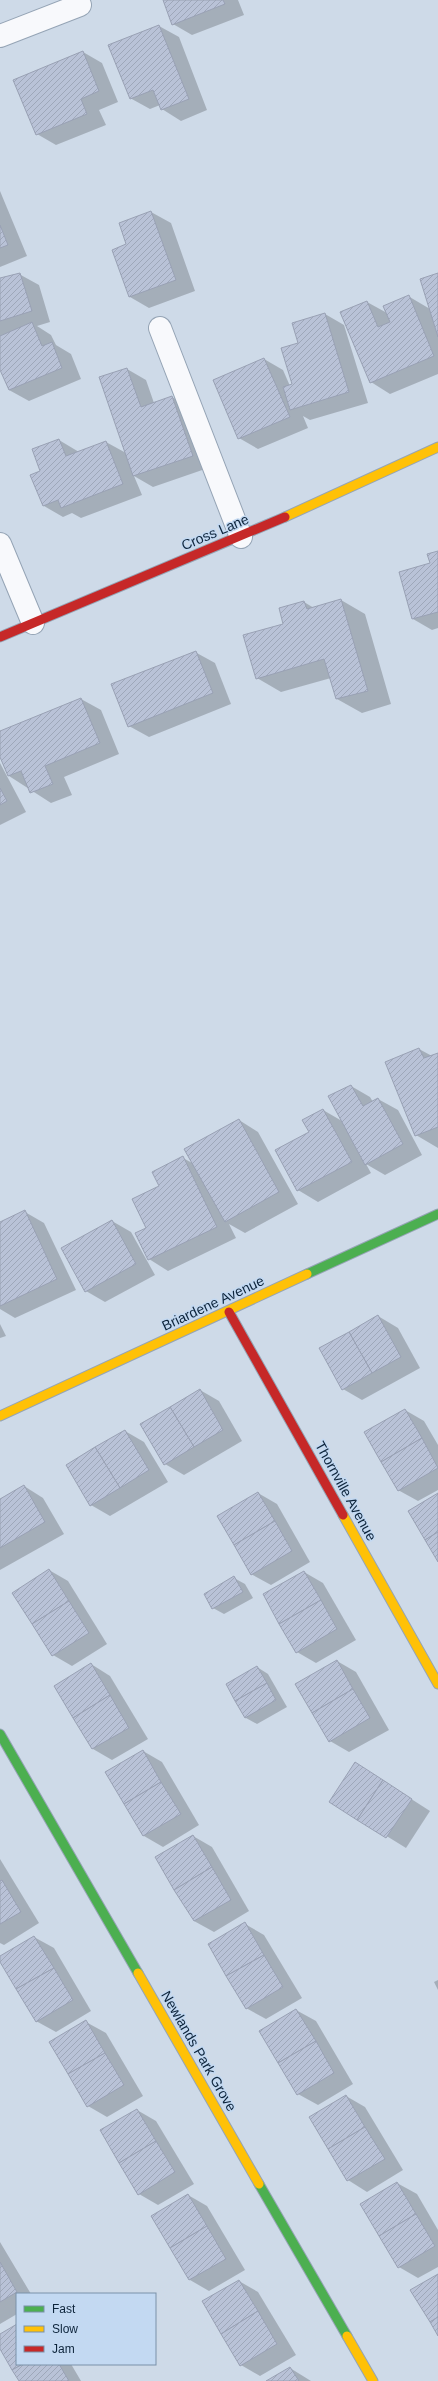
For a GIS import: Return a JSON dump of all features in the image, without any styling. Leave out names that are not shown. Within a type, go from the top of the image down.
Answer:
[{"type":"street","points":[[0,36],[80,5]]},
{"type":"street","points":[[160,328],[241,537]]},
{"type":"street","name":"Cross Lane","points":[[0,637],[241,537],[438,447]]},
{"type":"street","points":[[0,544],[33,623]]},
{"type":"street","name":"Briardene Avenue","points":[[0,1416],[229,1312],[438,1214]]},
{"type":"street","name":"Thornville Avenue","points":[[229,1312],[438,1684]]},
{"type":"street","name":"Newlands Park Grove","points":[[0,1734],[373,2381]]},
{"type":"building","points":[[163,0],[223,0],[225,4],[172,25]]},
{"type":"building","points":[[159,25],[189,99],[161,110],[153,90],[130,99],[108,45]]},
{"type":"building","points":[[83,51],[99,91],[81,99],[87,114],[36,135],[13,80]]},
{"type":"building","points":[[151,211],[176,280],[129,297],[112,250],[126,244],[119,223]]},
{"type":"building","points":[[0,225],[8,245],[0,248]]},
{"type":"building","points":[[20,273],[32,311],[0,321],[0,278]]},
{"type":"building","points":[[438,273],[438,337],[420,279]]},
{"type":"building","points":[[409,295],[434,356],[370,383],[340,312],[367,301],[378,327],[390,322],[383,306]]},
{"type":"building","points":[[325,313],[349,392],[290,410],[283,387],[292,384],[281,348],[298,343],[292,323]]},
{"type":"building","points":[[32,322],[42,346],[52,342],[62,368],[9,390],[0,370],[0,336]]},
{"type":"building","points":[[264,358],[290,417],[238,439],[213,380]]},
{"type":"building","points":[[127,368],[141,407],[172,396],[193,456],[133,476],[99,377]]},
{"type":"building","points":[[59,439],[66,456],[106,441],[123,484],[61,508],[58,500],[43,506],[30,475],[40,471],[32,449]]},
{"type":"building","points":[[438,551],[438,612],[412,619],[399,572],[430,563],[427,554]]},
{"type":"building","points":[[341,599],[368,691],[336,699],[324,659],[256,679],[243,635],[283,624],[279,608],[304,601],[307,609]]},
{"type":"building","points":[[196,651],[213,693],[128,727],[111,684]]},
{"type":"building","points":[[81,698],[100,743],[45,766],[53,784],[30,793],[21,771],[8,776],[0,757],[0,731]]},
{"type":"building","points":[[0,788],[7,801],[0,805]]},
{"type":"building","points":[[419,1048],[424,1058],[438,1053],[438,1127],[415,1136],[385,1062]]},
{"type":"building","points":[[351,1085],[363,1106],[378,1098],[403,1144],[365,1165],[328,1096]]},
{"type":"building","points":[[323,1109],[352,1162],[297,1191],[275,1150],[309,1132],[302,1120]]},
{"type":"building","points":[[239,1119],[279,1192],[225,1222],[184,1149]]},
{"type":"building","points":[[183,1156],[217,1227],[148,1260],[135,1233],[146,1228],[132,1199],[159,1186],[152,1172]]},
{"type":"building","points":[[25,1210],[57,1279],[0,1306],[0,1222]]},
{"type":"building","points":[[112,1220],[136,1264],[85,1292],[61,1248]]},
{"type":"building","points":[[378,1315],[401,1357],[372,1373],[349,1332]]},
{"type":"building","points":[[349,1332],[372,1373],[342,1390],[319,1348]]},
{"type":"building","points":[[200,1389],[223,1430],[194,1447],[170,1407]]},
{"type":"building","points":[[170,1407],[194,1447],[164,1465],[140,1424]]},
{"type":"building","points":[[405,1409],[422,1438],[381,1462],[364,1432]]},
{"type":"building","points":[[125,1430],[149,1470],[120,1488],[95,1447]]},
{"type":"building","points":[[422,1438],[438,1468],[398,1491],[381,1462]]},
{"type":"building","points":[[95,1447],[120,1488],[90,1506],[66,1465]]},
{"type":"building","points":[[24,1485],[45,1522],[0,1548],[0,1499]]},
{"type":"building","points":[[258,1492],[275,1521],[234,1545],[217,1516]]},
{"type":"building","points":[[438,1493],[438,1532],[425,1540],[408,1511]]},
{"type":"building","points":[[275,1521],[292,1551],[251,1575],[234,1545]]},
{"type":"building","points":[[438,1532],[438,1562],[425,1540]]},
{"type":"building","points":[[49,1569],[69,1601],[32,1624],[12,1593]]},
{"type":"building","points":[[304,1571],[321,1600],[279,1624],[263,1594]]},
{"type":"building","points":[[234,1576],[243,1592],[212,1609],[204,1594]]},
{"type":"building","points":[[321,1600],[337,1629],[296,1653],[279,1624]]},
{"type":"building","points":[[69,1601],[89,1633],[52,1656],[32,1624]]},
{"type":"building","points":[[337,1660],[353,1689],[312,1713],[295,1684]]},
{"type":"building","points":[[91,1663],[110,1695],[73,1718],[54,1686]]},
{"type":"building","points":[[257,1666],[267,1683],[235,1701],[226,1684]]},
{"type":"building","points":[[267,1683],[276,1700],[245,1718],[235,1701]]},
{"type":"building","points":[[353,1689],[370,1718],[329,1742],[312,1713]]},
{"type":"building","points":[[110,1695],[129,1728],[92,1749],[73,1718]]},
{"type":"building","points":[[143,1750],[161,1782],[124,1804],[105,1772]]},
{"type":"building","points":[[355,1762],[383,1780],[357,1820],[329,1802]]},
{"type":"building","points":[[383,1780],[412,1799],[386,1838],[357,1820]]},
{"type":"building","points":[[161,1782],[181,1814],[143,1836],[124,1804]]},
{"type":"building","points":[[193,1835],[212,1867],[174,1890],[155,1857]]},
{"type":"building","points":[[212,1867],[231,1900],[194,1921],[174,1890]]},
{"type":"building","points":[[2,1880],[21,1912],[0,1924],[0,1881]]},
{"type":"building","points":[[245,1922],[264,1955],[226,1976],[208,1944]]},
{"type":"building","points":[[34,1936],[54,1968],[16,1989],[0,1962],[0,1956]]},
{"type":"building","points":[[264,1955],[283,1987],[246,2009],[226,1976]]},
{"type":"building","points":[[54,1968],[73,2000],[36,2022],[16,1989]]},
{"type":"building","points":[[296,2009],[316,2041],[278,2063],[259,2031]]},
{"type":"building","points":[[86,2020],[105,2053],[68,2074],[49,2042]]},
{"type":"building","points":[[316,2041],[334,2073],[297,2095],[278,2063]]},
{"type":"building","points":[[105,2053],[124,2085],[87,2107],[68,2074]]},
{"type":"building","points":[[346,2095],[365,2127],[328,2149],[309,2117]]},
{"type":"building","points":[[137,2109],[156,2141],[119,2163],[100,2130]]},
{"type":"building","points":[[365,2127],[385,2159],[347,2181],[328,2149]]},
{"type":"building","points":[[156,2141],[175,2172],[138,2195],[119,2163]]},
{"type":"building","points":[[397,2182],[416,2214],[379,2236],[360,2204]]},
{"type":"building","points":[[188,2194],[207,2226],[170,2248],[151,2216]]},
{"type":"building","points":[[416,2214],[435,2246],[398,2268],[379,2236]]},
{"type":"building","points":[[207,2226],[226,2259],[189,2280],[170,2248]]},
{"type":"building","points":[[0,2262],[17,2292],[0,2302]]},
{"type":"building","points":[[438,2274],[438,2317],[430,2322],[410,2290]]},
{"type":"building","points":[[239,2280],[258,2311],[221,2334],[202,2301]]},
{"type":"building","points":[[258,2311],[277,2344],[240,2366],[221,2334]]},
{"type":"building","points":[[438,2317],[438,2336],[430,2322]]},
{"type":"building","points":[[16,2325],[16,2365],[21,2365],[12,2370],[0,2349],[0,2334]]},
{"type":"building","points":[[21,2365],[60,2365],[69,2381],[19,2381],[12,2370]]},
{"type":"building","points":[[290,2367],[299,2381],[266,2381]]},
{"type":"traffic: fast","points":[[307,1274],[438,1214]]},
{"type":"traffic: fast","points":[[0,1734],[138,1973]]},
{"type":"traffic: fast","points":[[259,2184],[347,2336]]},
{"type":"traffic: slow","points":[[285,517],[438,447]]},
{"type":"traffic: slow","points":[[0,1416],[307,1274]]},
{"type":"traffic: slow","points":[[343,1515],[438,1684]]},
{"type":"traffic: slow","points":[[138,1973],[259,2184]]},
{"type":"traffic: slow","points":[[347,2336],[373,2381]]},
{"type":"traffic: jam","points":[[0,637],[285,517]]},
{"type":"traffic: jam","points":[[229,1312],[343,1515]]}]
